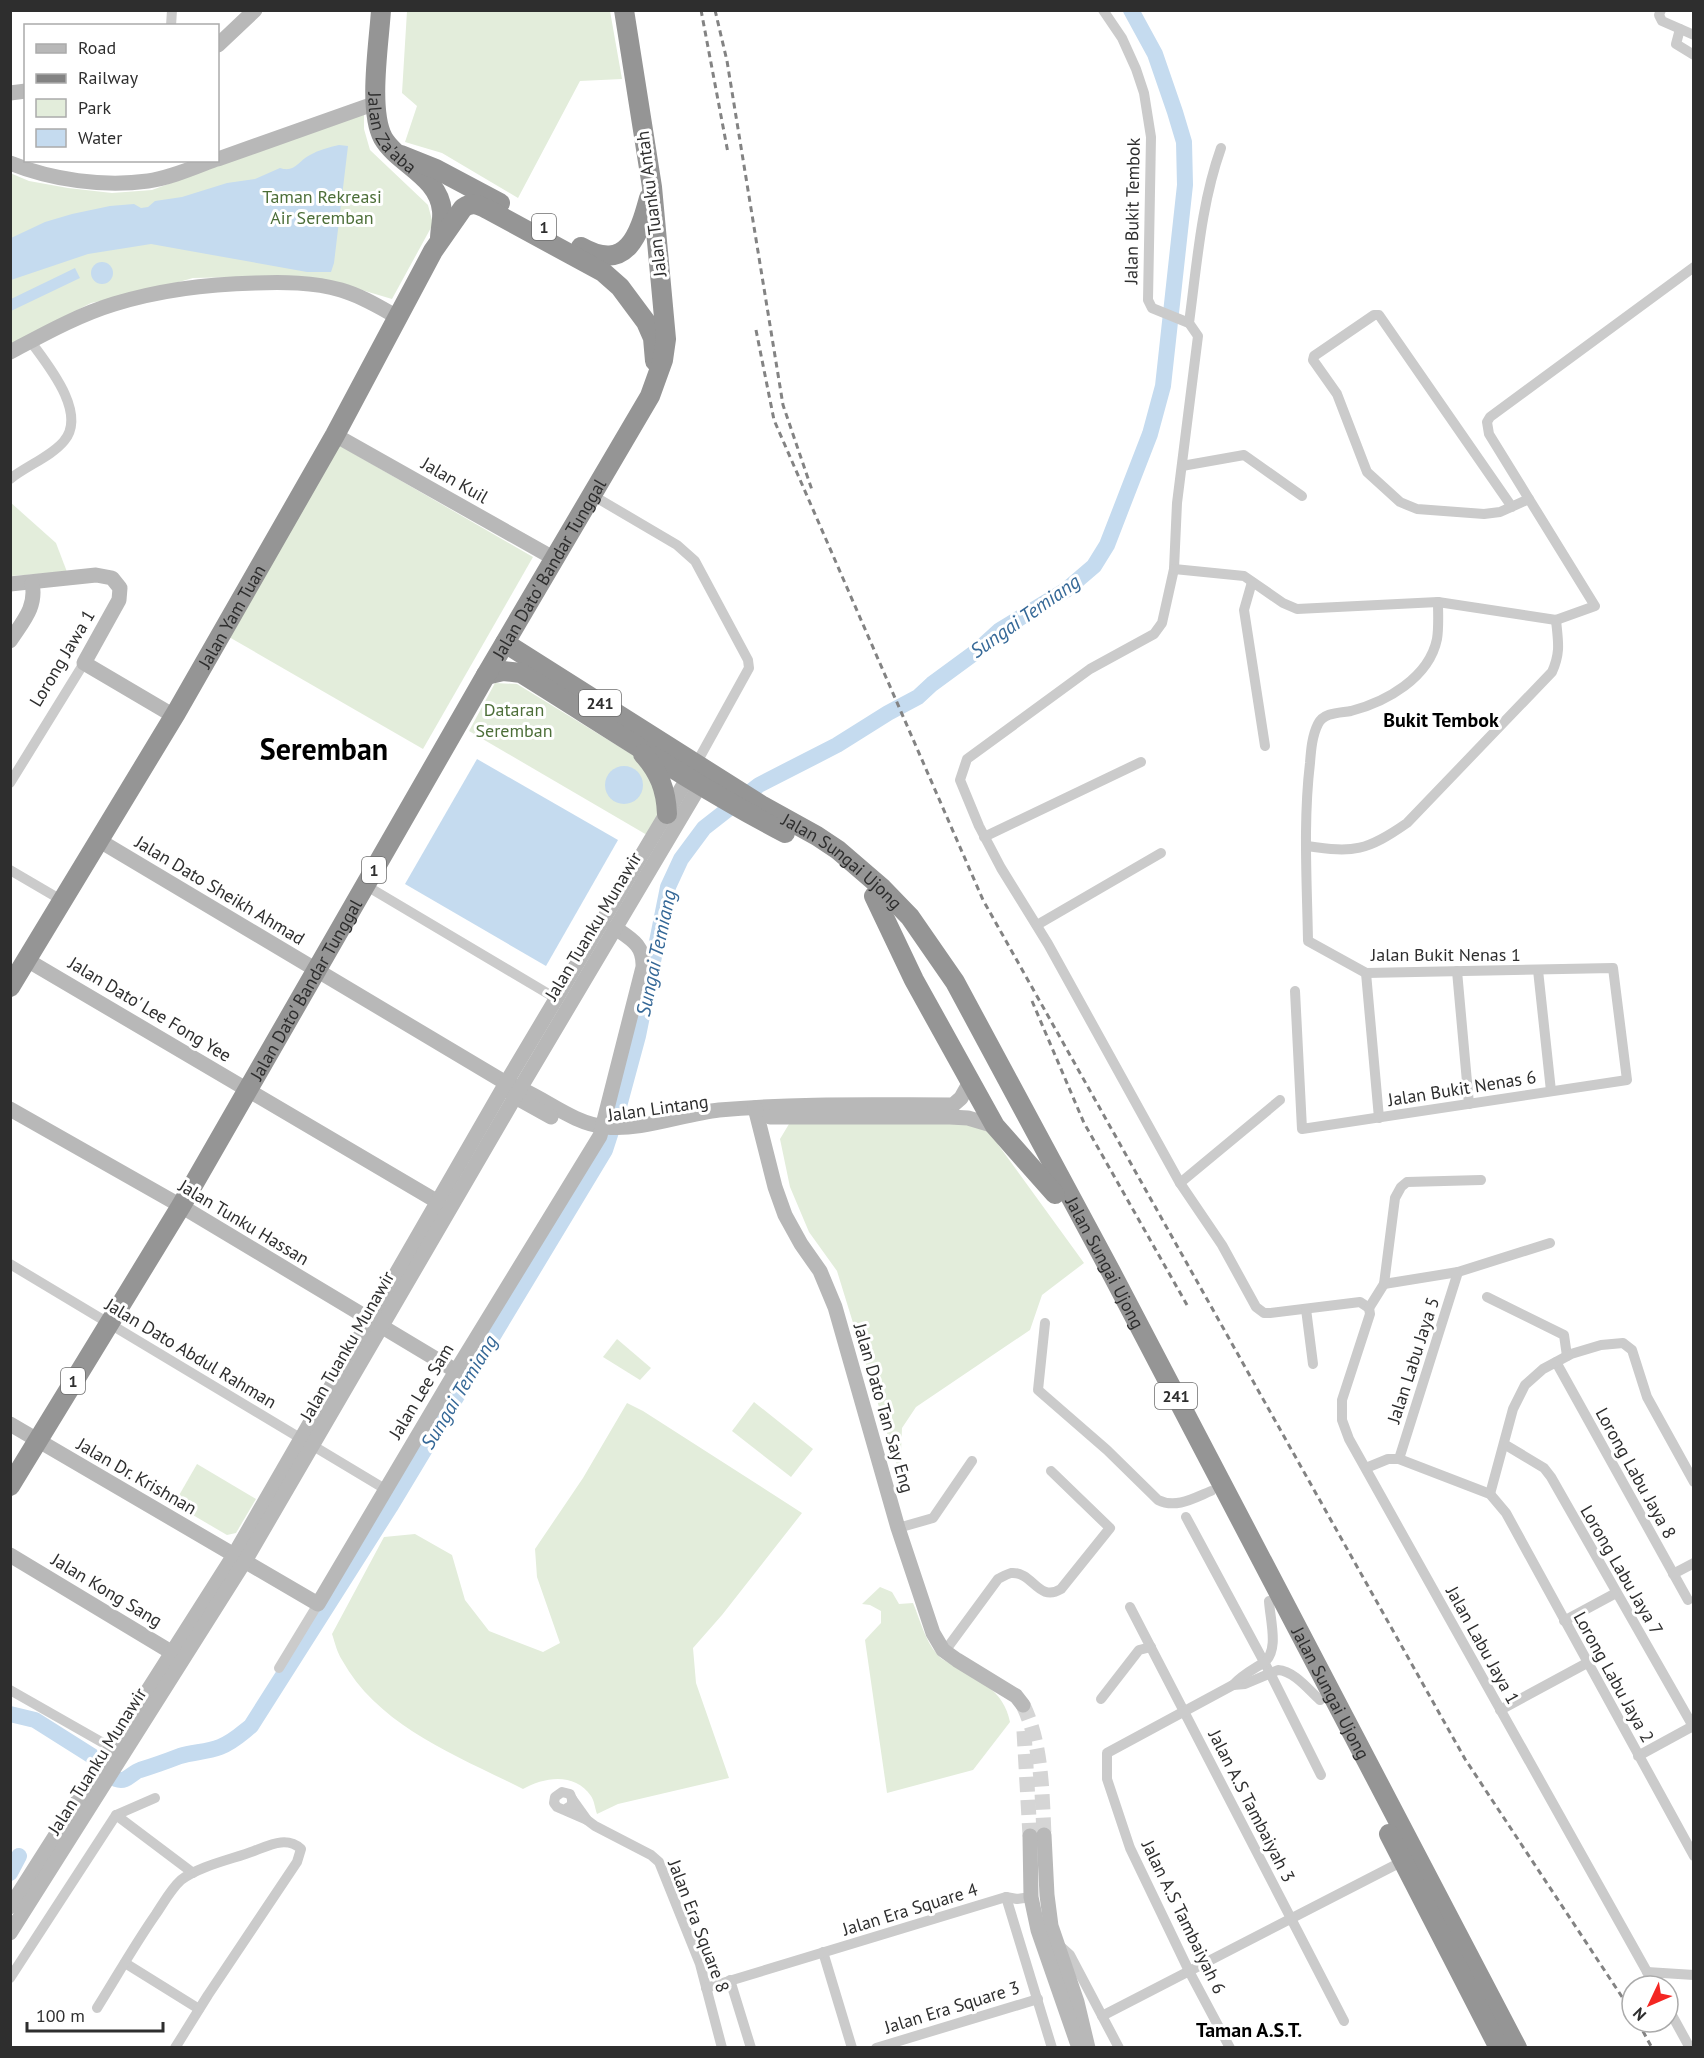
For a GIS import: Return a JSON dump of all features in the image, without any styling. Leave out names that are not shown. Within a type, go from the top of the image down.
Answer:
[{"type":"highway","name":"Jalan Za'aba","points":[[381,10],[377,117],[384,138],[419,172],[438,196],[443,213],[440,239]]},
{"type":"highway","name":"Jalan Tuanku Antah","points":[[624,10],[652,187],[666,339],[663,360],[650,396]]},
{"type":"highway","points":[[637,10],[639,100]]},
{"type":"highway","name":"1","points":[[401,156],[436,169],[601,257],[611,257],[619,253],[635,238],[643,222],[652,187]]},
{"type":"highway","name":"1","points":[[440,239],[463,208],[469,204],[478,205],[603,272],[620,287],[634,305],[646,322],[653,338],[655,357],[650,396]]},
{"type":"highway","name":"Jalan Yam Tuan","points":[[10,987],[174,716],[335,435],[440,239]]},
{"type":"highway","name":"Jalan Dato' Bandar Tunggal","points":[[10,1486],[181,1206],[486,675],[650,396]]},
{"type":"highway","name":"Jalan Sungai Ujong","points":[[505,643],[698,774],[811,847],[874,896],[901,923],[944,987],[1055,1194],[1269,1601],[1499,2048]]},
{"type":"highway","name":"Jalan Sungai Ujong","points":[[486,675],[503,671],[521,673],[633,743],[698,774]]},
{"type":"highway","points":[[633,743],[658,773],[666,797],[667,813]]},
{"type":"highway","name":"Jalan Sungai Ujong","points":[[756,810],[831,846],[881,887],[910,917],[955,982],[1111,1272],[1517,2048]]},
{"type":"highway","points":[[874,896],[914,980],[995,1126],[1055,1194]]},
{"type":"main road","points":[[219,44],[255,10]]},
{"type":"main road","points":[[219,159],[376,103]]},
{"type":"main road","points":[[10,163],[46,174],[82,180],[122,182],[150,181],[210,162]]},
{"type":"main road","points":[[10,352],[113,304],[186,288],[218,284],[295,283],[330,287],[352,294],[399,318]]},
{"type":"main road","name":"Jalan Kuil","points":[[335,435],[555,559]]},
{"type":"main road","name":"Lorong Jawa 1","points":[[32,583],[96,575],[107,576],[117,582],[120,588],[119,600],[84,663]]},
{"type":"main road","points":[[10,584],[32,583],[35,596],[31,607],[10,641]]},
{"type":"main road","points":[[84,663],[174,716]]},
{"type":"main road","name":"Jalan Tuanku Munawir","points":[[376,1323],[438,1202],[514,1089],[556,999],[667,813],[698,774]]},
{"type":"main road","name":"Jalan Tuanku Munawir","points":[[10,1933],[15,1904],[104,1773],[239,1558],[514,1089],[615,928],[698,774]]},
{"type":"main road","name":"Jalan Dato Sheikh Ahmad","points":[[100,841],[514,1089]]},
{"type":"main road","name":"Jalan Lee Sam","points":[[318,1604],[456,1371],[612,1131],[643,967],[642,950],[634,941],[615,928]]},
{"type":"main road","name":"Jalan Dato' Lee Fong Yee","points":[[27,960],[438,1202]]},
{"type":"main road","name":"Jalan Lintang","points":[[514,1089],[585,1122],[612,1131],[639,1134],[706,1120],[756,1113],[920,1111],[953,1105],[961,1098],[969,1082]]},
{"type":"main road","name":"Jalan Tunku Hassan","points":[[10,1110],[181,1206],[456,1371]]},
{"type":"main road","name":"Jalan Lintang","points":[[920,1111],[968,1118],[995,1126]]},
{"type":"main road","name":"Jalan Dato Tan Say Eng","points":[[756,1113],[775,1187],[785,1215],[801,1244],[820,1271],[835,1307],[898,1528],[928,1622],[945,1651],[1008,1690],[1016,1696],[1020,1706]]},
{"type":"main road","name":"Jalan Dr. Krishnan","points":[[10,1424],[239,1558]]},
{"type":"main road","name":"Jalan Kong Sang","points":[[10,1555],[178,1656]]},
{"type":"main road","points":[[239,1558],[318,1604]]},
{"type":"main road","name":"Jalan Tuanku Munawir","points":[[104,1773],[112,1748],[178,1656]]},
{"type":"main road","points":[[1079,2048],[1038,1930],[1031,1897],[1037,1836],[1055,1941],[1077,2002],[1088,2048]]},
{"type":"street","name":"Jalan Bukit Tembok","points":[[1103,10],[1122,38],[1136,69],[1144,93],[1151,137],[1148,300],[1152,308],[1190,323]]},
{"type":"street","points":[[1660,10],[1659,15],[1662,21],[1694,35]]},
{"type":"street","points":[[1680,29],[1676,44],[1694,55]]},
{"type":"street","points":[[1221,148],[1212,172],[1203,211],[1190,323],[1198,336],[1177,503],[1174,569],[1162,622],[1154,634],[1090,669],[967,759],[960,780],[984,837],[1001,868],[1037,925],[1180,1183],[1222,1245],[1256,1307],[1264,1313],[1360,1302],[1369,1308]]},
{"type":"street","points":[[1174,569],[1244,576],[1283,603],[1297,609],[1438,602],[1556,620],[1595,606],[1489,434],[1487,422],[1490,417],[1694,267]]},
{"type":"street","points":[[1512,507],[1379,315],[1374,315],[1314,356],[1313,360],[1336,394],[1367,472],[1400,502],[1418,509],[1484,514],[1500,512],[1512,507],[1528,499]]},
{"type":"street","points":[[10,479],[65,441],[72,422],[72,409],[67,397],[31,342]]},
{"type":"street","points":[[1182,466],[1244,455],[1302,495]]},
{"type":"street","points":[[592,495],[676,545],[695,561],[748,660],[749,668],[698,774]]},
{"type":"street","points":[[1252,582],[1244,610],[1265,746]]},
{"type":"street","points":[[1438,602],[1437,638],[1431,658],[1416,675],[1393,695],[1369,705],[1331,714],[1319,721],[1312,739],[1306,796],[1307,846],[1334,850],[1359,849],[1384,839],[1407,824],[1552,672],[1558,658],[1559,646],[1556,620]]},
{"type":"street","name":"Lorong Jawa 1","points":[[10,783],[84,663]]},
{"type":"street","points":[[984,837],[1141,762]]},
{"type":"street","name":"Jalan Bukit Nenas 1","points":[[1307,846],[1308,941],[1366,973],[1613,968],[1627,1080]]},
{"type":"street","points":[[1037,925],[1161,853]]},
{"type":"street","points":[[10,870],[63,901]]},
{"type":"street","points":[[365,885],[556,999]]},
{"type":"street","points":[[1538,970],[1551,1091]]},
{"type":"street","points":[[1457,971],[1469,1104]]},
{"type":"street","points":[[1366,973],[1379,1118]]},
{"type":"street","name":"Jalan Bukit Nenas 6","points":[[1294,991],[1302,1129],[1627,1080]]},
{"type":"street","points":[[1180,1183],[1280,1100]]},
{"type":"street","points":[[1481,1180],[1407,1182],[1401,1187],[1395,1198],[1384,1284],[1458,1272],[1550,1243]]},
{"type":"street","name":"Jalan Dato Abdul Rahman","points":[[10,1264],[386,1489]]},
{"type":"street","name":"Jalan Labu Jaya 5","points":[[1399,1459],[1458,1272]]},
{"type":"street","name":"Jalan Labu Jaya 1","points":[[1384,1284],[1369,1308],[1370,1314],[1342,1400],[1342,1420],[1348,1439],[1647,1972]]},
{"type":"street","points":[[1487,1296],[1564,1335],[1567,1356]]},
{"type":"street","points":[[1306,1309],[1313,1364]]},
{"type":"street","points":[[1045,1323],[1038,1390],[1107,1450],[1158,1500],[1167,1504],[1177,1504],[1211,1491]]},
{"type":"street","points":[[1366,1468],[1388,1459],[1399,1459],[1490,1494],[1513,1409],[1525,1385],[1543,1369],[1567,1356],[1601,1345],[1623,1343],[1632,1350],[1647,1397],[1694,1482]]},
{"type":"street","name":"Lorong Labu Jaya 8","points":[[1556,1362],[1688,1600]]},
{"type":"street","name":"Lorong Labu Jaya 7","points":[[1504,1444],[1544,1468],[1551,1477],[1693,1727]]},
{"type":"street","points":[[898,1528],[933,1518],[972,1461]]},
{"type":"street","points":[[945,1651],[998,1579],[1010,1573],[1021,1574],[1046,1593],[1053,1594],[1061,1589],[1110,1528],[1051,1471]]},
{"type":"street","name":"Lorong Labu Jaya 2","points":[[1490,1494],[1506,1514],[1694,1856]]},
{"type":"street","points":[[1186,1517],[1321,1775]]},
{"type":"street","points":[[1673,1574],[1694,1563]]},
{"type":"street","points":[[1564,1621],[1616,1593]]},
{"type":"street","points":[[1184,1711],[1233,1685],[1245,1684],[1267,1668],[1273,1652],[1269,1601]]},
{"type":"street","points":[[279,1668],[318,1604]]},
{"type":"street","name":"Jalan A.S Tambaiyah 3","points":[[1130,1607],[1344,2021]]},
{"type":"street","points":[[1101,1699],[1139,1650],[1151,1647]]},
{"type":"street","points":[[1500,1710],[1587,1663]]},
{"type":"street","points":[[1267,1668],[1290,1674],[1320,1700]]},
{"type":"street","points":[[10,1690],[112,1748]]},
{"type":"street","name":"Jalan A.S Tambaiyah 6","points":[[1184,1711],[1107,1752],[1107,1779],[1131,1848],[1189,1971],[1230,2048]]},
{"type":"street","points":[[1638,1756],[1693,1727]]},
{"type":"street","points":[[562,1792],[567,1793],[572,1799],[570,1808],[564,1810],[555,1805],[554,1800],[562,1792]]},
{"type":"street","points":[[10,1978],[116,1815],[155,1798]]},
{"type":"street","name":"Jalan Era Square 8","points":[[572,1799],[587,1820]]},
{"type":"street","name":"Jalan Era Square 8","points":[[564,1810],[651,1854],[659,1862],[696,1953],[722,2048]]},
{"type":"street","points":[[116,1815],[193,1873]]},
{"type":"street","points":[[97,2008],[172,1891],[181,1881],[193,1873],[286,1841],[296,1844],[301,1849],[297,1862],[175,2048]]},
{"type":"street","points":[[1102,2016],[1403,1861]]},
{"type":"street","points":[[1006,1897],[1052,2048]]},
{"type":"street","name":"Jalan Era Square 4","points":[[706,1988],[1006,1897],[1017,1899],[1031,1897]]},
{"type":"street","points":[[1055,1941],[1070,1955],[1119,2048]]},
{"type":"street","points":[[823,1952],[852,2048]]},
{"type":"street","points":[[125,1963],[199,2009]]},
{"type":"street","points":[[1647,1972],[1694,1975]]},
{"type":"street","name":"Jalan Era Square 8","points":[[730,1980],[751,2048]]},
{"type":"street","name":"Jalan Era Square 3","points":[[876,2048],[1038,1999]]},
{"type":"street","points":[[1680,2030],[1690,2048]]},
{"type":"green space","points":[[407,11],[610,11],[622,79],[580,81],[518,198],[442,153],[405,142],[417,106],[402,93]]},
{"type":"green space","name":"Taman Rekreasi Air Seremban","points":[[364,112],[364,129],[370,150],[428,205],[433,224],[392,299],[338,283],[272,276],[193,278],[91,303],[11,344],[10,173],[29,181],[68,188],[112,193],[152,190]]},
{"type":"green space","name":"Dataran Seremban","points":[[339,445],[533,557],[423,749],[229,637]]},
{"type":"green space","points":[[10,502],[56,543],[67,572],[11,576]]},
{"type":"green space","name":"Dataran Seremban","points":[[495,683],[517,684],[636,757],[647,769],[661,812],[647,835],[469,731]]},
{"type":"green space","points":[[974,1120],[986,1128],[1084,1263],[1042,1295],[1030,1330],[916,1407],[902,1428],[900,1475],[837,1271],[809,1232],[790,1187],[780,1139],[789,1124]]},
{"type":"green space","points":[[617,1339],[651,1368],[640,1380],[603,1357]]},
{"type":"green space","points":[[754,1402],[813,1449],[791,1477],[732,1431]]},
{"type":"green space","points":[[627,1403],[802,1513],[722,1615],[693,1648],[696,1683],[729,1778],[618,1804],[597,1814],[591,1796],[577,1783],[559,1779],[550,1780],[523,1789],[447,1751],[398,1722],[358,1683],[340,1657],[332,1634],[384,1537],[415,1534],[452,1555],[465,1600],[489,1631],[543,1652],[560,1643],[537,1577],[535,1549],[583,1478]]},
{"type":"green space","points":[[197,1464],[256,1499],[236,1533],[227,1535],[174,1504]]},
{"type":"green space","points":[[880,1587],[892,1592],[899,1604],[913,1603],[926,1636],[938,1656],[989,1687],[1002,1702],[1010,1722],[973,1770],[887,1793],[865,1640],[881,1623],[881,1611],[870,1605],[862,1604]]},
{"type":"water","points":[[339,145],[348,146],[331,272],[307,272],[151,244],[88,254],[11,280],[11,238],[45,222],[110,206],[134,204],[141,208],[148,207],[155,201],[182,197],[227,183],[255,179],[280,168],[293,168],[313,153]]},
{"type":"water","points":[[102,262],[110,265],[113,273],[110,281],[102,284],[94,281],[91,273],[94,265]]},
{"type":"water","points":[[75,268],[80,278],[11,311],[11,299]]},
{"type":"water","points":[[477,759],[618,840],[546,966],[405,884]]},
{"type":"water","points":[[624,766],[638,771],[643,785],[638,799],[624,804],[610,799],[605,785],[610,771]]},
{"type":"waterway","name":"Sungai Temiang","points":[[10,1714],[35,1720],[92,1756],[116,1779],[120,1780],[126,1779],[137,1771],[180,1756],[220,1747],[251,1726],[390,1507],[605,1150],[638,1036],[668,887],[681,859],[704,828],[759,785],[837,745],[918,697],[1000,630],[1066,590],[1094,566],[1107,545],[1150,434],[1163,386],[1185,185],[1184,142],[1175,112],[1155,54],[1131,10]]},
{"type":"waterway","name":"Sungai Temiang","points":[[10,1873],[19,1856]]},
{"type":"tunnel","points":[[1023,1705],[1037,1752],[1044,1835]]},
{"type":"tunnel","points":[[1024,1731],[1030,1836]]},
{"type":"railway","points":[[701,10],[728,153]]},
{"type":"railway","points":[[715,10],[727,61],[783,405],[812,490]]},
{"type":"railway","points":[[756,330],[774,420],[983,900],[1465,1759],[1620,1994]]},
{"type":"railway","points":[[1032,1001],[1084,1123],[1187,1305]]},
{"type":"railway","points":[[1644,2034],[1652,2048]]},
{"type":"district","name":"Bukit Tembok","points":[[1441,720]]},
{"type":"district","name":"Seremban","points":[[324,748]]},
{"type":"district","name":"Taman A.S.T.","points":[[1249,2030]]}]
